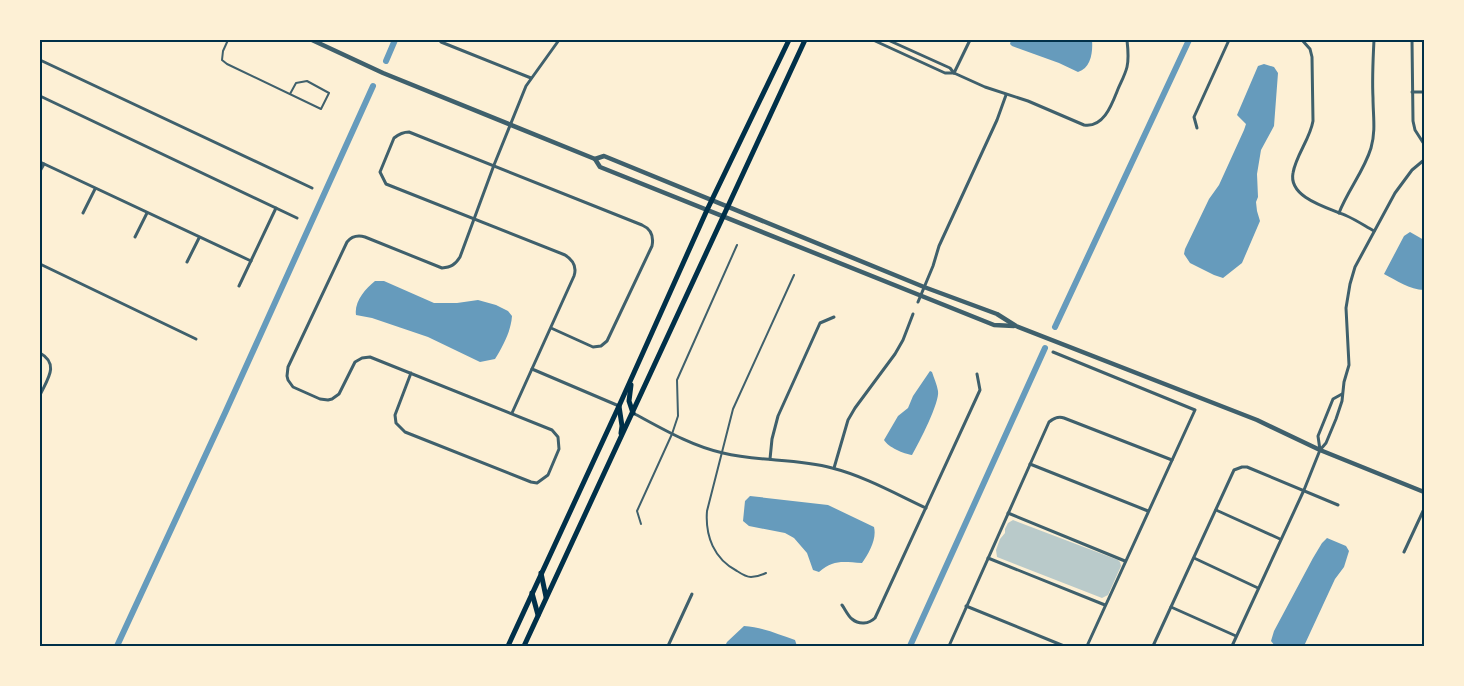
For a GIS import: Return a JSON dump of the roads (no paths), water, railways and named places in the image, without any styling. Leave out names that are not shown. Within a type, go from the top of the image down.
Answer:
[{"type":"main road","points":[[508,646],[707,210],[789,40]]},
{"type":"main road","points":[[524,646],[805,40]]},
{"type":"main road","points":[[633,375],[629,391],[629,401],[633,414]]},
{"type":"main road","points":[[618,444],[622,426],[619,406]]},
{"type":"main road","points":[[541,573],[547,598]]},
{"type":"main road","points":[[532,593],[538,616]]},
{"type":"street","points":[[312,40],[383,73],[595,159],[600,167],[723,217],[994,325],[1016,326]]},
{"type":"street","points":[[442,40],[442,42],[531,78]]},
{"type":"street","points":[[412,373],[395,415],[396,423],[405,432],[531,482],[537,483],[548,475],[559,450],[558,436],[552,430],[512,413],[412,373],[370,357],[362,358],[355,362],[339,394],[328,400],[320,399],[296,389],[290,384],[287,376],[292,359],[346,242],[350,239],[357,236],[366,237],[442,268],[456,263],[460,257],[526,86],[559,40]]},
{"type":"street","points":[[873,40],[944,74],[954,73]]},
{"type":"street","points":[[888,40],[950,68],[954,73],[985,87],[1040,106],[1088,126],[1099,122],[1106,116],[1128,65],[1127,40]]},
{"type":"street","points":[[954,73],[970,40]]},
{"type":"street","points":[[1197,128],[1194,117],[1229,40]]},
{"type":"street","points":[[1302,40],[1310,49],[1312,57],[1313,121],[1311,130],[1294,168],[1293,180],[1296,188],[1301,194],[1328,209],[1374,231]]},
{"type":"street","points":[[1339,213],[1367,159],[1372,145],[1374,125],[1374,40]]},
{"type":"street","points":[[1412,40],[1414,126],[1424,144]]},
{"type":"street","points":[[40,60],[312,188]]},
{"type":"street","points":[[1412,92],[1424,92]]},
{"type":"street","points":[[918,302],[942,238],[1006,95]]},
{"type":"street","points":[[40,96],[297,218]]},
{"type":"street","points":[[512,413],[574,276],[575,268],[572,260],[565,255],[386,184],[380,172],[394,138],[405,132],[410,132],[642,225],[651,233],[652,246],[610,337],[604,344],[597,347],[588,346],[551,328]]},
{"type":"street","points":[[595,159],[604,156],[924,287],[997,314],[1016,326],[1257,420],[1320,450],[1424,492]]},
{"type":"street","points":[[1232,646],[1304,490],[1320,450],[1326,443],[1336,420],[1349,365],[1346,308],[1348,293],[1356,267],[1395,193],[1403,181],[1424,160]]},
{"type":"street","points":[[40,172],[42,163],[251,261]]},
{"type":"street","points":[[83,213],[95,188]]},
{"type":"street","points":[[239,286],[276,208]]},
{"type":"street","points":[[135,238],[147,213]]},
{"type":"street","points":[[187,262],[199,238]]},
{"type":"street","points":[[40,264],[196,339]]},
{"type":"street","points":[[834,468],[848,420],[895,354],[914,314]]},
{"type":"street","points":[[770,460],[772,439],[778,416],[820,323],[834,317]]},
{"type":"street","points":[[1053,352],[1195,410],[1087,646]]},
{"type":"street","points":[[40,353],[46,357],[51,365],[50,374],[40,395]]},
{"type":"street","points":[[532,369],[619,406]]},
{"type":"street","points":[[842,605],[851,619],[868,623],[875,618],[980,390],[977,374]]},
{"type":"street","points":[[1320,450],[1318,436],[1333,399],[1342,393]]},
{"type":"street","points":[[633,414],[707,449],[721,453],[817,464],[834,468],[926,508]]},
{"type":"street","points":[[949,646],[1049,422],[1056,417],[1064,418],[1172,460]]},
{"type":"street","points":[[1030,464],[1148,511]]},
{"type":"street","points":[[1153,646],[1234,470],[1248,467],[1338,505]]},
{"type":"street","points":[[1404,552],[1424,509]]},
{"type":"street","points":[[1216,510],[1280,539]]},
{"type":"street","points":[[1008,513],[1125,561]]},
{"type":"street","points":[[988,558],[1106,605]]},
{"type":"street","points":[[1194,558],[1258,588]]},
{"type":"street","points":[[668,646],[692,594]]},
{"type":"street","points":[[966,606],[1064,646]]},
{"type":"street","points":[[1171,607],[1236,636]]},
{"type":"lane","points":[[228,40],[223,51],[222,60],[227,64],[321,109],[329,93],[307,82],[296,83],[290,94]]},
{"type":"lane","points":[[641,524],[637,511],[672,434],[678,416],[677,380],[737,245]]},
{"type":"lane","points":[[766,573],[751,577],[733,569],[716,554],[709,538],[706,520],[733,409],[794,275]]},
{"type":"water","points":[[1011,40],[1092,40],[1092,50],[1086,67],[1078,72],[1012,46],[1010,44]]},
{"type":"water","points":[[1264,64],[1274,67],[1278,73],[1274,126],[1261,150],[1257,174],[1258,197],[1256,202],[1260,221],[1242,263],[1223,278],[1190,263],[1184,254],[1244,130],[1246,124],[1237,115],[1258,66]]},
{"type":"water","points":[[1410,232],[1424,240],[1424,290],[1408,287],[1384,274],[1404,236]]},
{"type":"water","points":[[375,281],[384,281],[434,303],[457,303],[478,300],[496,305],[508,311],[512,316],[504,344],[495,359],[480,362],[428,337],[372,318],[356,315],[357,305],[361,296]]},
{"type":"water","points":[[930,371],[938,391],[936,404],[912,455],[901,452],[884,440],[898,416],[908,408],[913,396]]},
{"type":"water","points":[[750,496],[828,505],[874,527],[875,532],[872,546],[862,563],[839,562],[829,565],[819,572],[813,570],[807,553],[794,538],[785,533],[749,526],[743,521],[745,501]]},
{"type":"water","points":[[1327,538],[1346,546],[1349,551],[1344,567],[1335,579],[1304,646],[1275,646],[1271,641],[1274,631],[1313,558]]},
{"type":"water","points":[[744,626],[764,629],[795,640],[797,646],[725,646]]},
{"type":"waterway","points":[[386,61],[395,40]]},
{"type":"waterway","points":[[1055,327],[1189,40]]},
{"type":"waterway","points":[[117,646],[373,86]]},
{"type":"waterway","points":[[910,646],[1045,348]]}]
